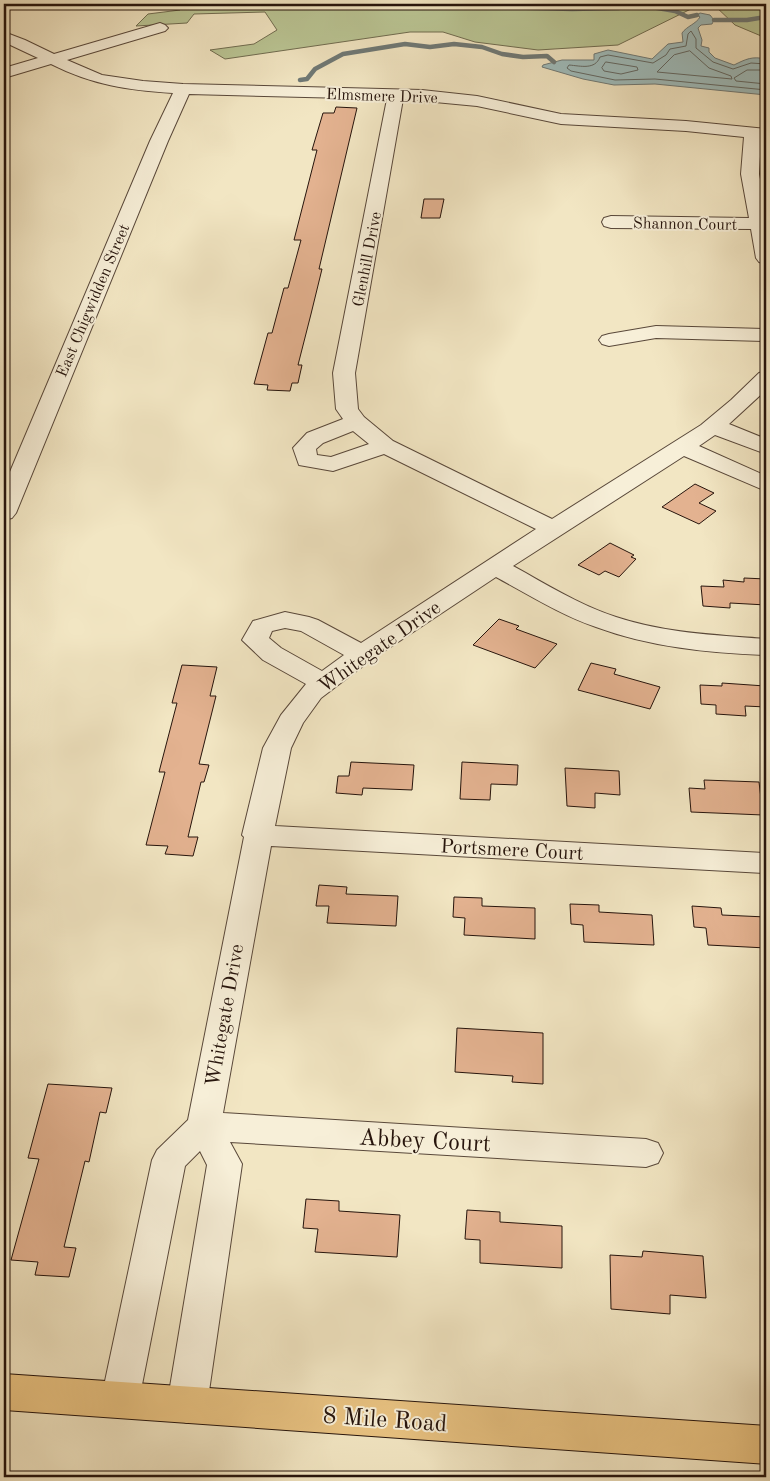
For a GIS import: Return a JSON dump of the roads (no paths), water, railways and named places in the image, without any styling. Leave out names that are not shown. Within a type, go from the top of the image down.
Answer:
[{"type":"main road","name":"8 Mile Road","points":[[4,1392],[766,1445]]},
{"type":"street","points":[[4,73],[160,28]]},
{"type":"street","name":"Elmsmere Drive","points":[[4,37],[79,72],[99,79],[143,86],[184,89],[396,94],[468,100],[536,115],[581,121],[686,126],[760,134]]},
{"type":"street","name":"East Chigwidden Street","points":[[4,513],[8,491],[159,141],[184,89]]},
{"type":"street","name":"Glenhill Drive","points":[[396,94],[344,373],[347,409],[356,422],[385,446],[554,529]]},
{"type":"street","points":[[760,134],[750,174],[766,258]]},
{"type":"street","name":"Shannon Court","points":[[611,222],[759,224]]},
{"type":"street","points":[[610,340],[656,332],[766,335]]},
{"type":"street","name":"Whitegate Drive","points":[[204,1126],[257,835],[277,748],[291,721],[312,692],[362,654],[683,447],[713,426],[751,395],[766,377]]},
{"type":"street","points":[[356,422],[315,438],[304,448],[307,460],[333,464],[385,446]]},
{"type":"street","points":[[713,426],[766,448]]},
{"type":"street","points":[[683,447],[766,484]]},
{"type":"street","points":[[496,566],[555,599],[622,627],[675,640],[766,647]]},
{"type":"street","points":[[324,683],[272,654],[255,640],[262,626],[285,620],[309,625],[362,654]]},
{"type":"street","name":"Portsmere Court","points":[[257,835],[766,863]]},
{"type":"street","points":[[120,1400],[169,1160],[204,1126],[225,1164],[187,1405]]},
{"type":"street","name":"Abbey Court","points":[[204,1126],[646,1153]]},
{"type":"water","points":[[700,13],[710,15],[714,20],[712,24],[701,25],[698,28],[702,40],[701,46],[709,48],[709,52],[715,58],[734,65],[749,59],[766,59],[766,95],[655,84],[614,85],[583,79],[542,67],[543,65],[562,60],[594,60],[594,54],[608,50],[652,59],[668,44],[683,42],[682,33],[700,17],[697,15]]},
{"type":"waterway","points":[[364,4],[389,4]]},
{"type":"waterway","points":[[392,4],[572,9],[618,8],[640,5],[675,11],[688,17],[697,15]]},
{"type":"waterway","points":[[714,20],[747,20],[766,17]]},
{"type":"waterway","points":[[300,80],[307,79],[315,69],[343,54],[405,44],[430,47],[454,44],[482,47],[502,54],[523,57],[547,56],[554,62]]}]
